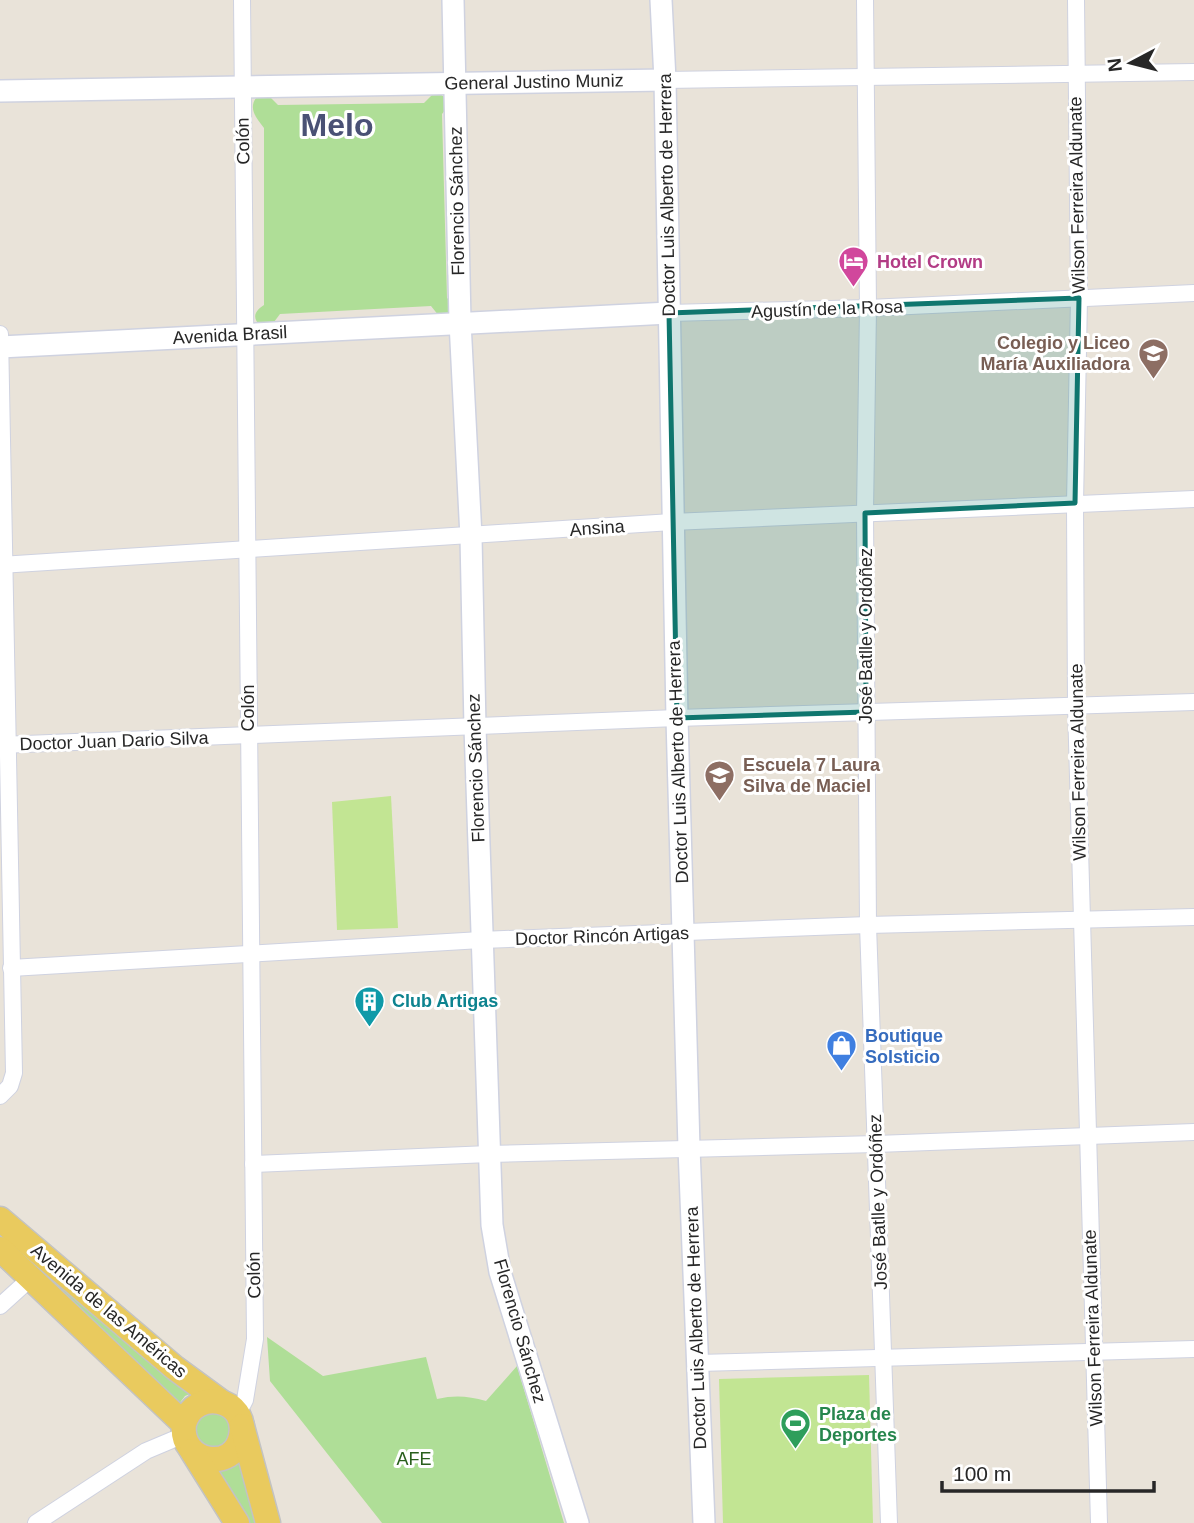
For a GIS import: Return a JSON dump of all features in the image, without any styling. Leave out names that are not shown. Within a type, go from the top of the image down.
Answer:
[{"type":"main road","name":"Avenida de las Américas","points":[[0,1219],[233,1414]]},
{"type":"main road","name":"Avenida de las Américas","points":[[0,1249],[32,1278],[186,1437],[237,1523]]},
{"type":"main road","points":[[233,1414],[238,1444],[228,1455],[208,1459],[186,1437],[188,1413],[197,1404],[208,1400],[233,1414],[268,1523]]},
{"type":"street","name":"Colón","points":[[233,1414],[245,1400],[255,1339],[242,0]]},
{"type":"street","name":"Florencio Sánchez","points":[[453,0],[460,323],[471,537],[481,940],[492,1225],[499,1272],[578,1523]]},
{"type":"street","name":"Doctor Luis Alberto de Herrera","points":[[661,0],[689,1148],[704,1523]]},
{"type":"street","name":"José Batlle y Ordóñez","points":[[865,0],[868,925],[889,1523]]},
{"type":"street","name":"Wilson Ferreira Aldunate","points":[[1076,0],[1079,298],[1075,503],[1076,706],[1099,1523]]},
{"type":"street","name":"General Justino Muniz","points":[[0,91],[1194,72]]},
{"type":"street","name":"Agustín de la Rosa","points":[[460,323],[1194,293]]},
{"type":"street","name":"Avenida Brasil","points":[[0,347],[460,323]]},
{"type":"street","points":[[0,334],[4,745],[14,1073],[10,1086],[0,1096]]},
{"type":"street","name":"Ansina","points":[[2,565],[672,522],[1194,499]]},
{"type":"street","name":"Doctor Juan Dario Silva","points":[[4,745],[677,718],[1194,702]]},
{"type":"street","name":"Doctor Rincón Artigas","points":[[11,968],[481,940],[868,925],[1081,922],[1194,917]]},
{"type":"street","points":[[253,1164],[1194,1132]]},
{"type":"street","points":[[0,1306],[32,1278]]},
{"type":"street","points":[[698,1363],[1194,1349]]},
{"type":"street","points":[[36,1523],[146,1451],[186,1437]]},
{"type":"highlighted area","points":[[1079,298],[1075,503],[865,513],[866,712],[677,718],[669,313]]},
{"type":"green space","points":[[440,94],[447,99],[446,109],[442,114],[447,298],[453,303],[452,314],[439,316],[431,306],[280,314],[274,322],[260,325],[255,316],[264,305],[264,128],[253,110],[256,98],[270,97],[278,105],[424,103],[432,95]]},
{"type":"green space","points":[[391,796],[398,928],[337,930],[332,802]]},
{"type":"green space","points":[[0,1227],[199,1390],[185,1396],[175,1409],[0,1243]]},
{"type":"green space","name":"AFE","points":[[267,1337],[323,1376],[426,1357],[437,1399],[462,1397],[486,1401],[517,1366],[564,1523],[382,1523],[270,1381]]},
{"type":"green space","name":"Plaza de Deportes","points":[[869,1375],[873,1523],[723,1523],[719,1379]]},
{"type":"green space","points":[[205,1407],[222,1408],[235,1434],[216,1452],[191,1437]]},
{"type":"green space","points":[[240,1449],[260,1523],[247,1523],[213,1465]]},
{"type":"place","name":"Hotel Crown","points":[[854,289]]},
{"type":"place","name":"Colegio y Liceo María Auxiliadora","points":[[1153,380]]},
{"type":"place","name":"Escuela 7 Laura Silva de Maciel","points":[[720,802]]},
{"type":"place","name":"Club Artigas","points":[[369,1028]]},
{"type":"place","name":"Boutique Solsticio","points":[[842,1073]]},
{"type":"place","name":"Plaza de Deportes","points":[[796,1451]]},
{"type":"district","name":"Melo","points":[[337,125]]}]
